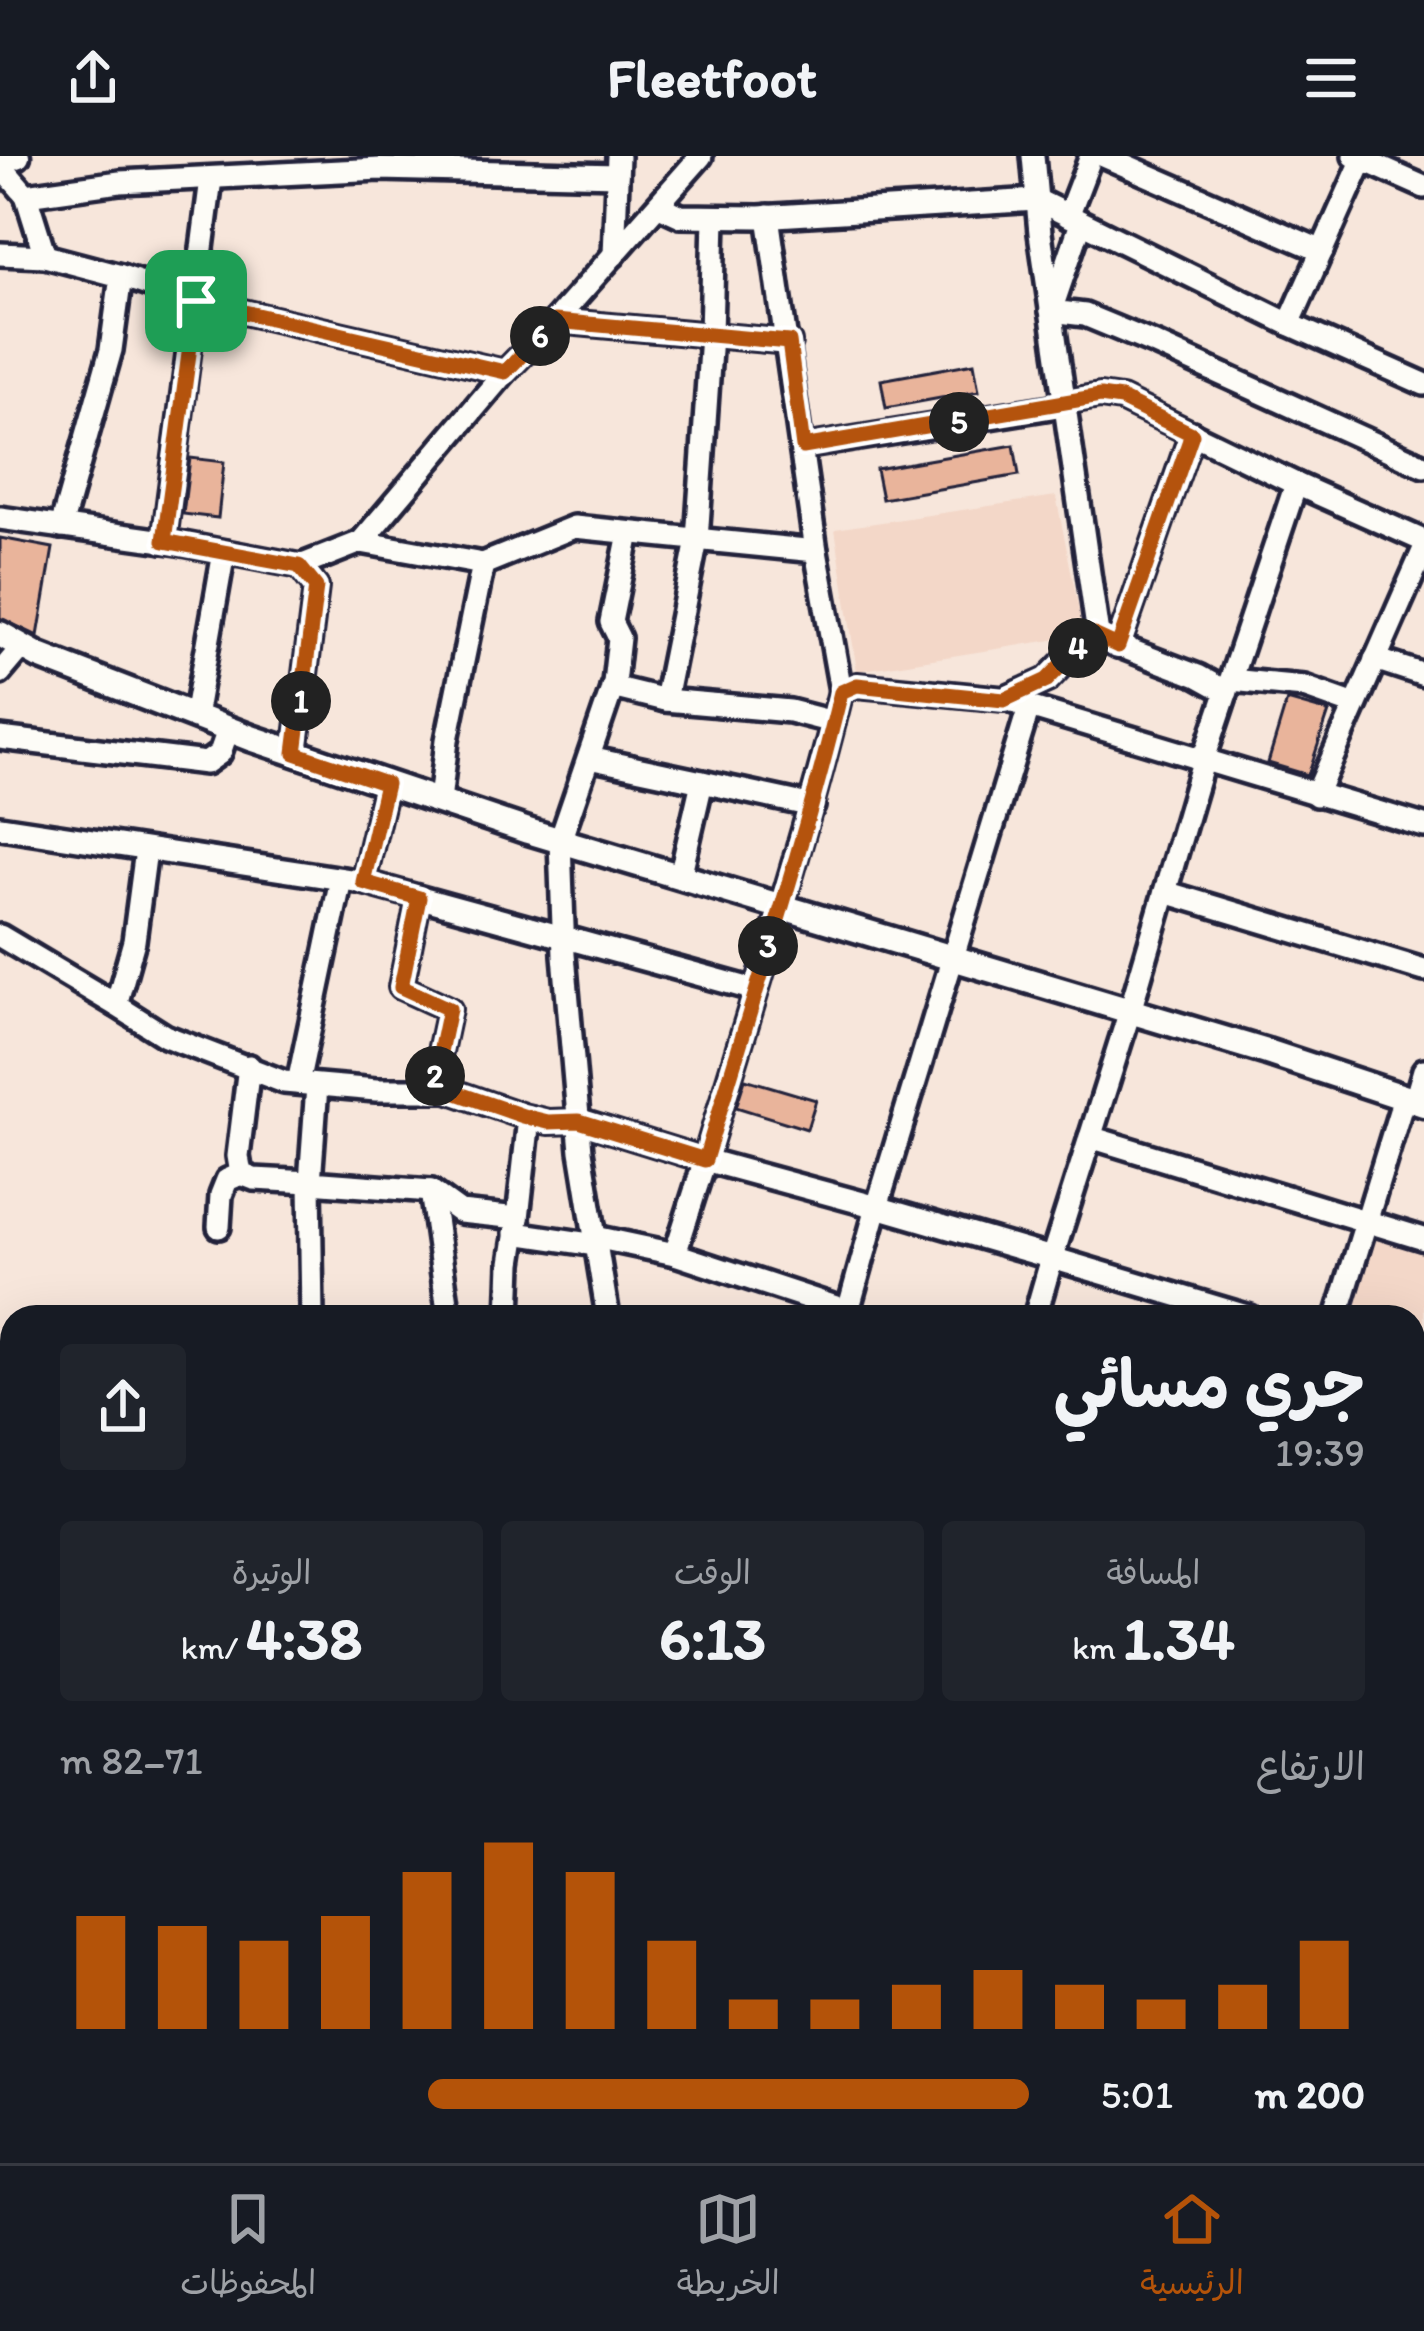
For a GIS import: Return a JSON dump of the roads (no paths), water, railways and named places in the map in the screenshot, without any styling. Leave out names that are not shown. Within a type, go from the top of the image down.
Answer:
[{"type":"main road","points":[[0,164],[17,156]]},
{"type":"main road","points":[[11,641],[228,730],[386,784],[1414,1101]]},
{"type":"street","points":[[0,518],[299,566],[361,542],[505,372],[701,156]]},
{"type":"street","points":[[1004,700],[1047,680],[1097,628],[1033,156]]},
{"type":"street","points":[[1051,311],[1091,156]]},
{"type":"street","points":[[1104,156],[1322,251]]},
{"type":"street","points":[[1289,324],[1358,158],[1424,187]]},
{"type":"street","points":[[26,195],[120,182],[211,179],[380,162],[618,166],[614,255]]},
{"type":"street","points":[[0,164],[26,195],[45,256]]},
{"type":"street","points":[[164,541],[211,179]]},
{"type":"street","points":[[659,206],[681,217],[713,217],[1037,200],[1289,324],[1424,384]]},
{"type":"street","points":[[675,1254],[813,806],[841,692],[768,216]]},
{"type":"street","points":[[665,700],[697,540],[711,335],[713,217]]},
{"type":"street","points":[[0,254],[45,256],[196,301],[505,372]]},
{"type":"street","points":[[61,526],[111,350],[121,276]]},
{"type":"street","points":[[1051,311],[1085,315],[1155,344],[1424,466]]},
{"type":"street","points":[[555,321],[789,342]]},
{"type":"street","points":[[803,447],[1100,396],[1121,399],[1424,545],[1316,795]]},
{"type":"street","points":[[1118,646],[1192,434]]},
{"type":"street","points":[[1038,1305],[1203,762],[1296,484]]},
{"type":"street","points":[[361,542],[483,564],[574,527],[816,551]]},
{"type":"street","points":[[606,1305],[579,1121],[563,939],[560,841],[612,687],[619,638],[611,622],[629,533]]},
{"type":"street","points":[[195,717],[224,552]]},
{"type":"street","points":[[440,801],[447,740],[483,564]]},
{"type":"street","points":[[295,753],[316,587],[299,566]]},
{"type":"street","points":[[1092,634],[1229,686],[1304,687],[1355,705]]},
{"type":"street","points":[[0,674],[11,641]]},
{"type":"street","points":[[1375,659],[1424,675]]},
{"type":"street","points":[[841,692],[857,685],[1004,700],[1424,826]]},
{"type":"street","points":[[612,687],[665,700],[790,712],[833,722]]},
{"type":"street","points":[[855,1305],[877,1207],[1029,707]]},
{"type":"street","points":[[0,738],[206,763],[220,753],[228,730]]},
{"type":"street","points":[[589,758],[813,806]]},
{"type":"street","points":[[680,877],[702,782]]},
{"type":"street","points":[[312,1305],[308,1084],[352,880],[386,784]]},
{"type":"street","points":[[0,826],[352,880],[755,990]]},
{"type":"street","points":[[116,1005],[134,941],[146,850]]},
{"type":"street","points":[[1166,892],[1424,970]]},
{"type":"street","points":[[419,898],[401,987],[449,1009],[432,1090]]},
{"type":"street","points":[[0,936],[165,1036],[284,1082],[448,1090],[529,1118],[579,1121],[1210,1305]]},
{"type":"street","points":[[241,1174],[238,1156],[249,1066]]},
{"type":"street","points":[[1341,1305],[1366,1221],[1424,1070]]},
{"type":"street","points":[[510,1305],[529,1118]]},
{"type":"street","points":[[1090,1137],[1424,1239]]},
{"type":"street","points":[[219,1227],[220,1196],[227,1180],[241,1174],[254,1180],[431,1191],[460,1212],[675,1254],[824,1305]]},
{"type":"street","points":[[431,1191],[446,1305]]}]
